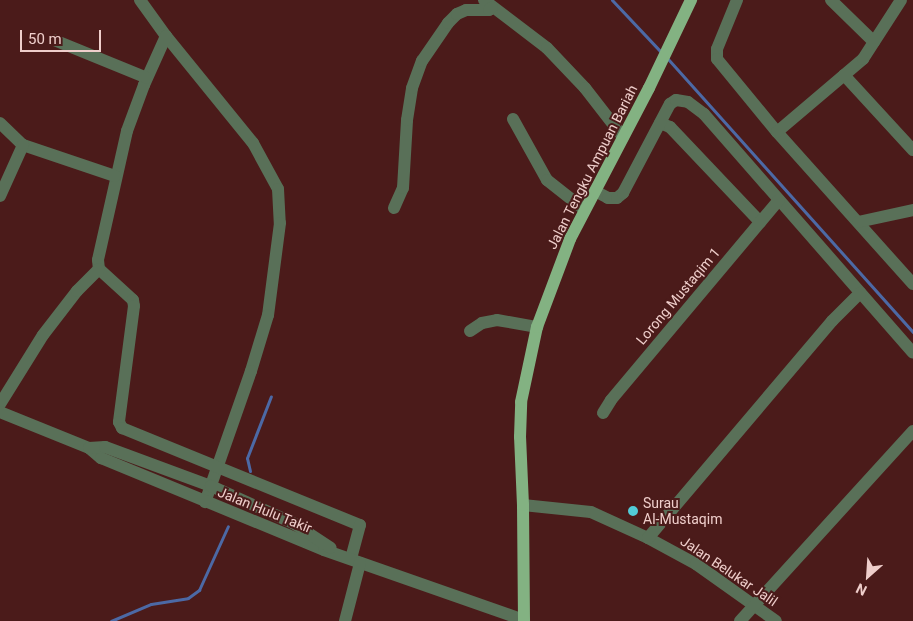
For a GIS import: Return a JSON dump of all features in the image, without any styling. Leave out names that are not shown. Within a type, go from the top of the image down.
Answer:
[{"type":"main road","name":"Jalan Tengku Ampuan Bariah","points":[[524,620],[521,402],[537,327],[566,247],[649,88],[691,0]]},
{"type":"street","points":[[140,0],[166,36],[253,143],[278,189],[280,223],[268,315],[251,371],[205,502]]},
{"type":"street","points":[[736,0],[717,49],[717,58],[777,132],[913,284]]},
{"type":"street","points":[[831,0],[874,42]]},
{"type":"street","points":[[777,132],[863,59],[901,0]]},
{"type":"street","points":[[488,3],[547,48],[585,88],[623,137]]},
{"type":"street","points":[[394,208],[403,188],[407,120],[412,88],[422,61],[448,23],[457,14],[466,10],[489,10],[488,3]]},
{"type":"street","points":[[166,36],[147,78],[127,131],[98,260],[99,269],[133,300],[134,306],[119,422],[122,428],[360,525],[345,621]]},
{"type":"street","points":[[54,40],[147,78]]},
{"type":"street","points":[[844,75],[913,150]]},
{"type":"street","points":[[595,190],[608,198],[617,198],[623,193],[670,104],[676,100],[694,106],[913,353]]},
{"type":"street","points":[[513,119],[547,180],[585,210]]},
{"type":"street","points":[[0,123],[23,145],[116,176]]},
{"type":"street","points":[[660,123],[670,127],[760,222]]},
{"type":"street","points":[[0,196],[23,145]]},
{"type":"street","name":"Lorong Mustaqim 1","points":[[603,413],[611,400],[779,200]]},
{"type":"street","points":[[858,222],[913,210]]},
{"type":"street","points":[[0,404],[43,335],[77,291],[99,269]]},
{"type":"street","points":[[648,538],[832,321],[860,293]]},
{"type":"street","points":[[470,331],[482,324],[497,320],[537,327]]},
{"type":"street","name":"Jalan Hulu Takir","points":[[0,412],[89,448],[101,458],[324,550],[335,552],[355,561],[524,620]]},
{"type":"street","points":[[740,621],[913,431]]},
{"type":"street","points":[[89,448],[105,448],[210,486],[293,523],[327,544],[335,552]]},
{"type":"street","name":"Jalan Belukar Jalil","points":[[523,505],[591,512],[648,538],[696,564],[776,621]]},
{"type":"waterway","points":[[612,0],[662,53]]},
{"type":"waterway","points":[[668,59],[913,332]]},
{"type":"waterway","points":[[250,471],[247,458],[271,396]]},
{"type":"waterway","points":[[111,621],[151,604],[188,598],[199,590],[228,526]]},
{"type":"place","name":"Surau Al-Mustaqim","points":[[633,511]]}]
